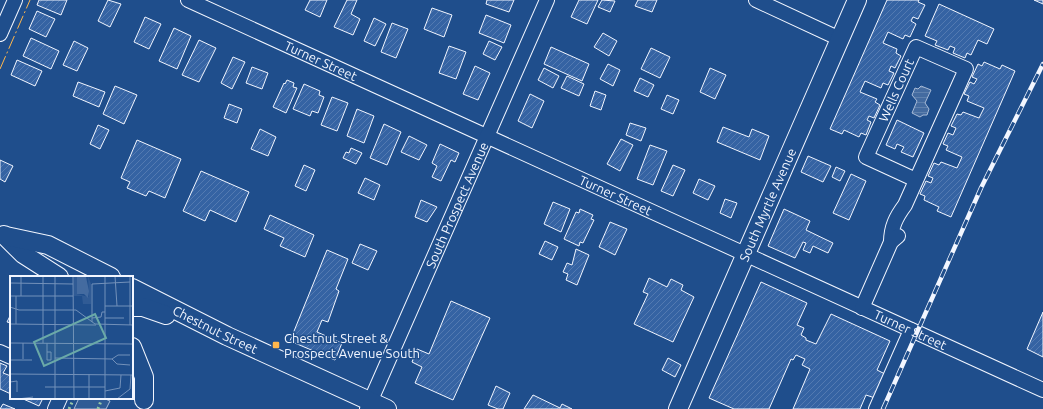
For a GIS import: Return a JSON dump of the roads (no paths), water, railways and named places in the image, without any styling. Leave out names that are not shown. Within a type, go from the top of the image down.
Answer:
[{"type":"main road","name":"South Myrtle Avenue","points":[[678,409],[858,0]]},
{"type":"main road","points":[[3,234],[23,254],[57,276]]},
{"type":"main road","points":[[3,234],[48,245],[109,276]]},
{"type":"main road","name":"Chestnut Street","points":[[133,289],[227,336],[375,407]]},
{"type":"main road","points":[[133,307],[143,307],[227,336]]},
{"type":"main road","points":[[133,350],[144,377],[145,405]]},
{"type":"main road","points":[[133,375],[145,405]]},
{"type":"street","points":[[0,34],[15,0]]},
{"type":"street","name":"Turner Street","points":[[188,0],[1043,390]]},
{"type":"street","name":"South Prospect Avenue","points":[[375,407],[487,136],[547,0]]},
{"type":"street","points":[[756,0],[840,39]]},
{"type":"street","name":"Wells Court","points":[[862,308],[891,242],[891,231],[898,215],[905,205],[966,69],[916,47],[866,158],[916,180]]},
{"type":"street","points":[[876,409],[910,330]]},
{"type":"street","points":[[0,352],[10,357]]},
{"type":"street","points":[[55,409],[60,399]]},
{"type":"railway","points":[[883,409],[981,188],[1043,64]]},
{"type":"place","name":"Chestnut Street & Prospect Avenue South","points":[[276,345]]}]
